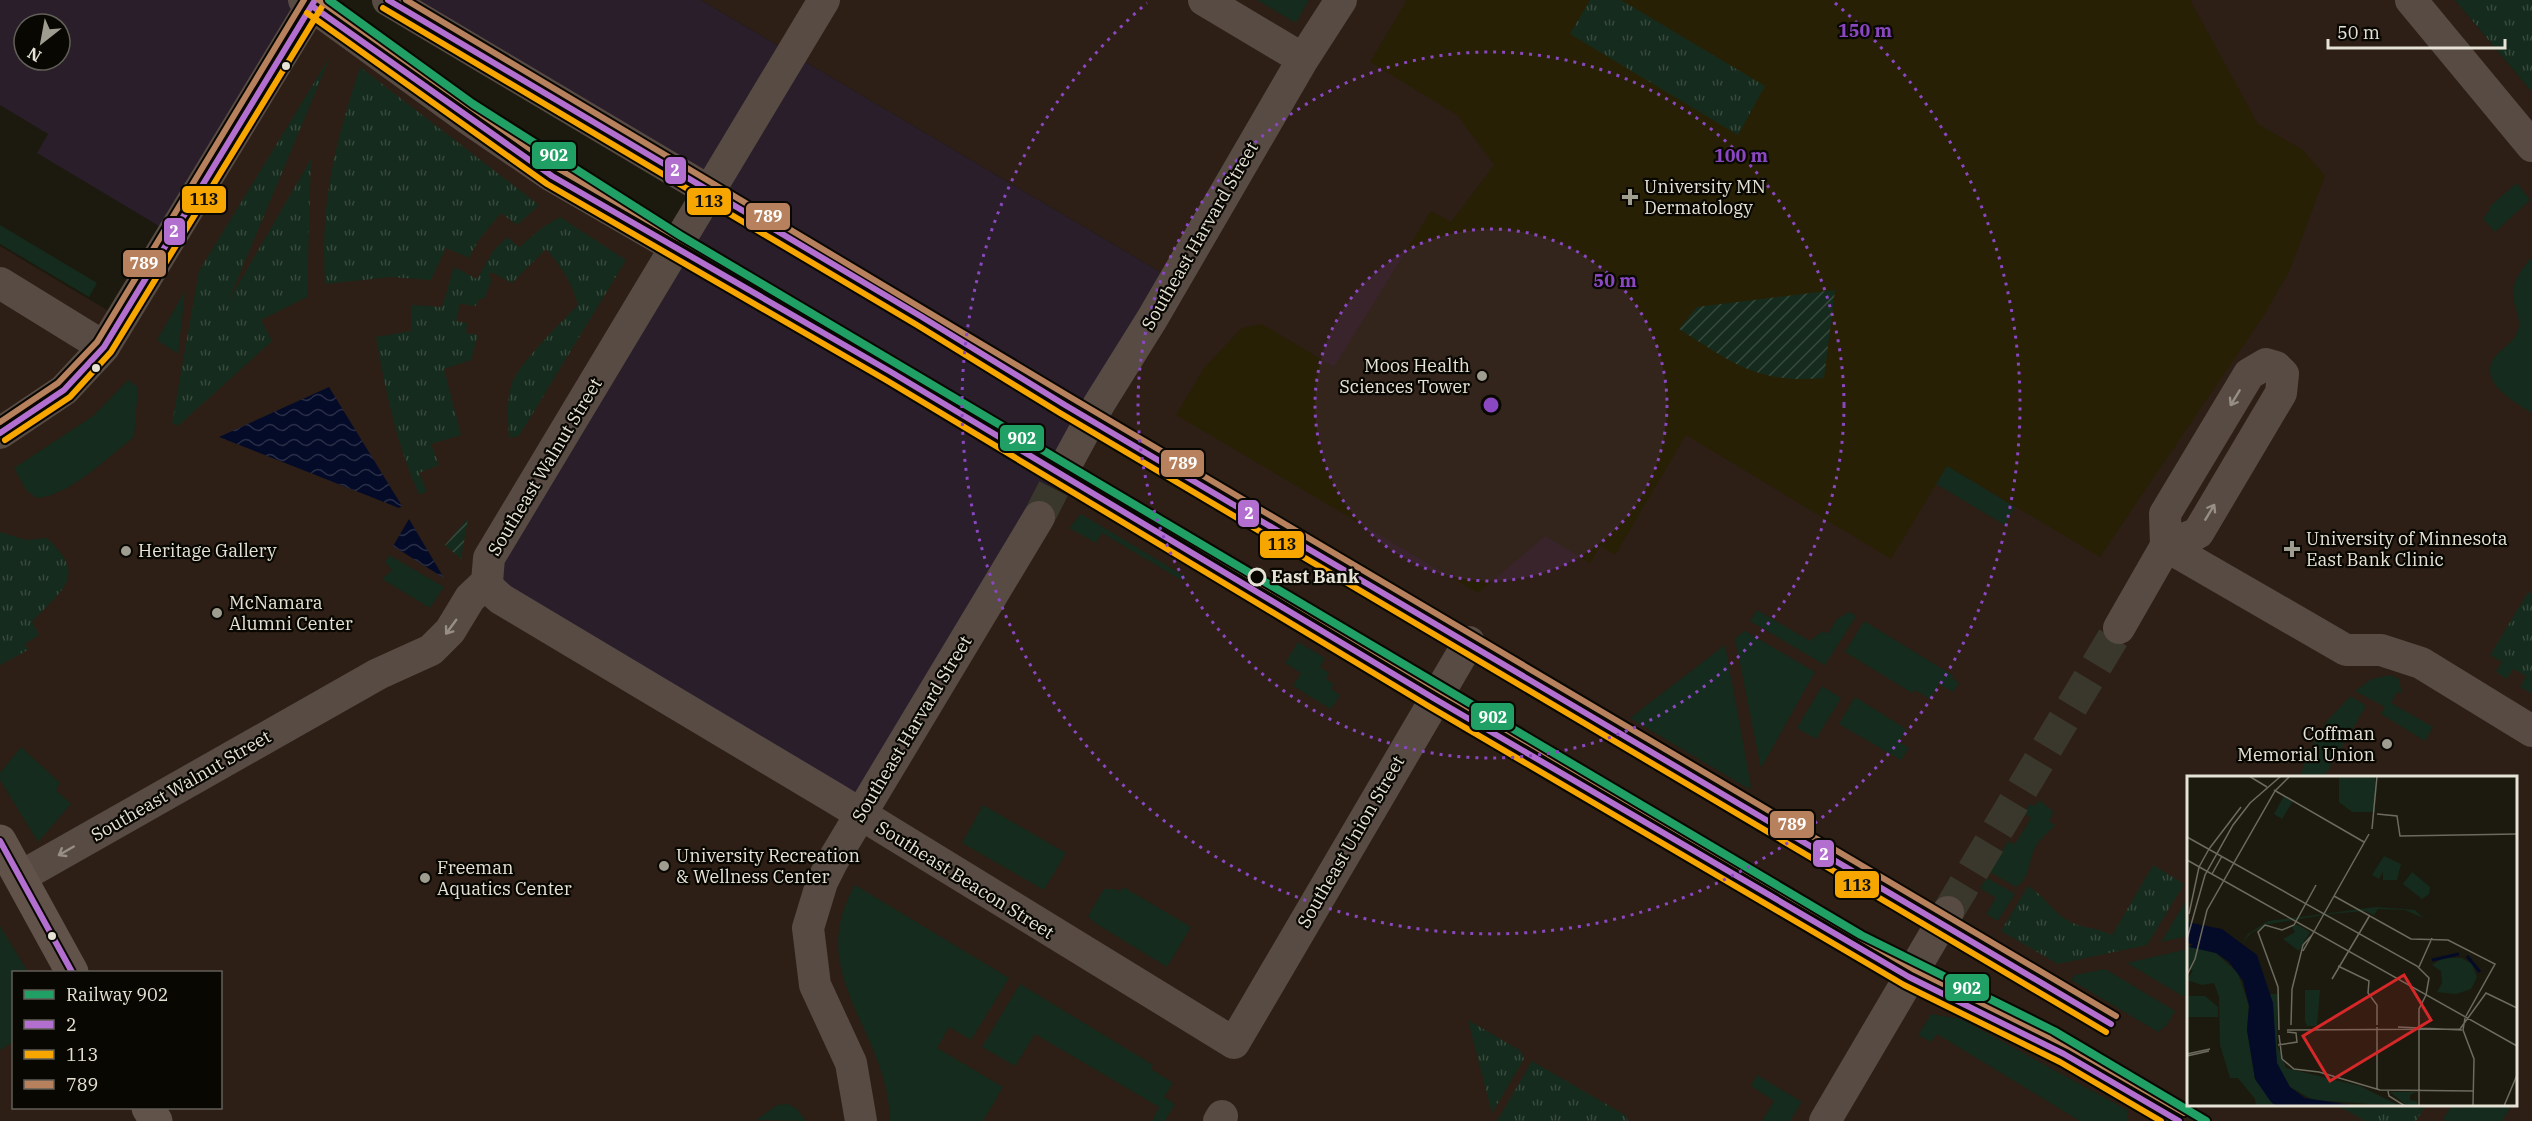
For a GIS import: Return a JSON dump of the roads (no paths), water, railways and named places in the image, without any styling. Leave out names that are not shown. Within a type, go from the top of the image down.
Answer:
[{"type":"main road","points":[[0,841],[71,971]]},
{"type":"main road","points":[[0,852],[20,877]]},
{"type":"street","points":[[388,0],[709,190]]},
{"type":"street","name":"Southeast Walnut Street","points":[[20,877],[378,674],[431,650],[450,630],[470,598],[487,582],[489,558],[824,0]]},
{"type":"street","points":[[1204,0],[1303,59]]},
{"type":"street","name":"Southeast Harvard Street","points":[[1062,472],[1099,404],[1152,319],[1303,59],[1341,0]]},
{"type":"street","points":[[2411,0],[2532,146]]},
{"type":"street","points":[[0,433],[64,390],[104,347],[310,2],[467,118],[552,176],[675,247]]},
{"type":"street","points":[[0,284],[104,347]]},
{"type":"street","points":[[2119,628],[2166,546],[2165,514],[2249,374],[2266,364],[2276,367],[2283,374],[2281,393],[2198,533],[2166,546]]},
{"type":"street","name":"Southeast Harvard Street","points":[[861,1121],[850,1063],[814,985],[808,928],[822,882],[1038,517]]},
{"type":"street","points":[[2166,546],[2346,650],[2381,650],[2421,663],[2532,731]]},
{"type":"street","name":"Southeast Beacon Street","points":[[487,582],[491,590],[501,599],[1234,1043]]},
{"type":"street","name":"Southeast Union Street","points":[[1234,1043],[1469,642]]},
{"type":"street","points":[[1825,1121],[1948,912]]},
{"type":"water","points":[[329,387],[402,506],[399,508],[219,437]]},
{"type":"water","points":[[409,519],[444,578],[393,546]]},
{"type":"tunnel","points":[[1039,517],[1062,472]]},
{"type":"tunnel","points":[[1948,912],[2119,628]]},
{"type":"rail line","name":"902","points":[[329,0],[473,104],[681,236],[1861,935],[2054,1031],[2206,1121]]},
{"type":"place","name":"University MN Dermatology","points":[[1630,197]]},
{"type":"place","name":"Moos Health Sciences Tower","points":[[1482,376]]},
{"type":"place","name":"University of Minnesota East Bank Clinic","points":[[2292,549]]},
{"type":"place","name":"Heritage Gallery","points":[[126,551]]},
{"type":"place","name":"East Bank","points":[[1257,577]]},
{"type":"place","name":"McNamara Alumni Center","points":[[217,613]]},
{"type":"place","name":"Coffman Memorial Union","points":[[2387,744]]},
{"type":"place","name":"University Recreation & Wellness Center","points":[[664,866]]},
{"type":"place","name":"Freeman Aquatics Center","points":[[425,878]]}]
